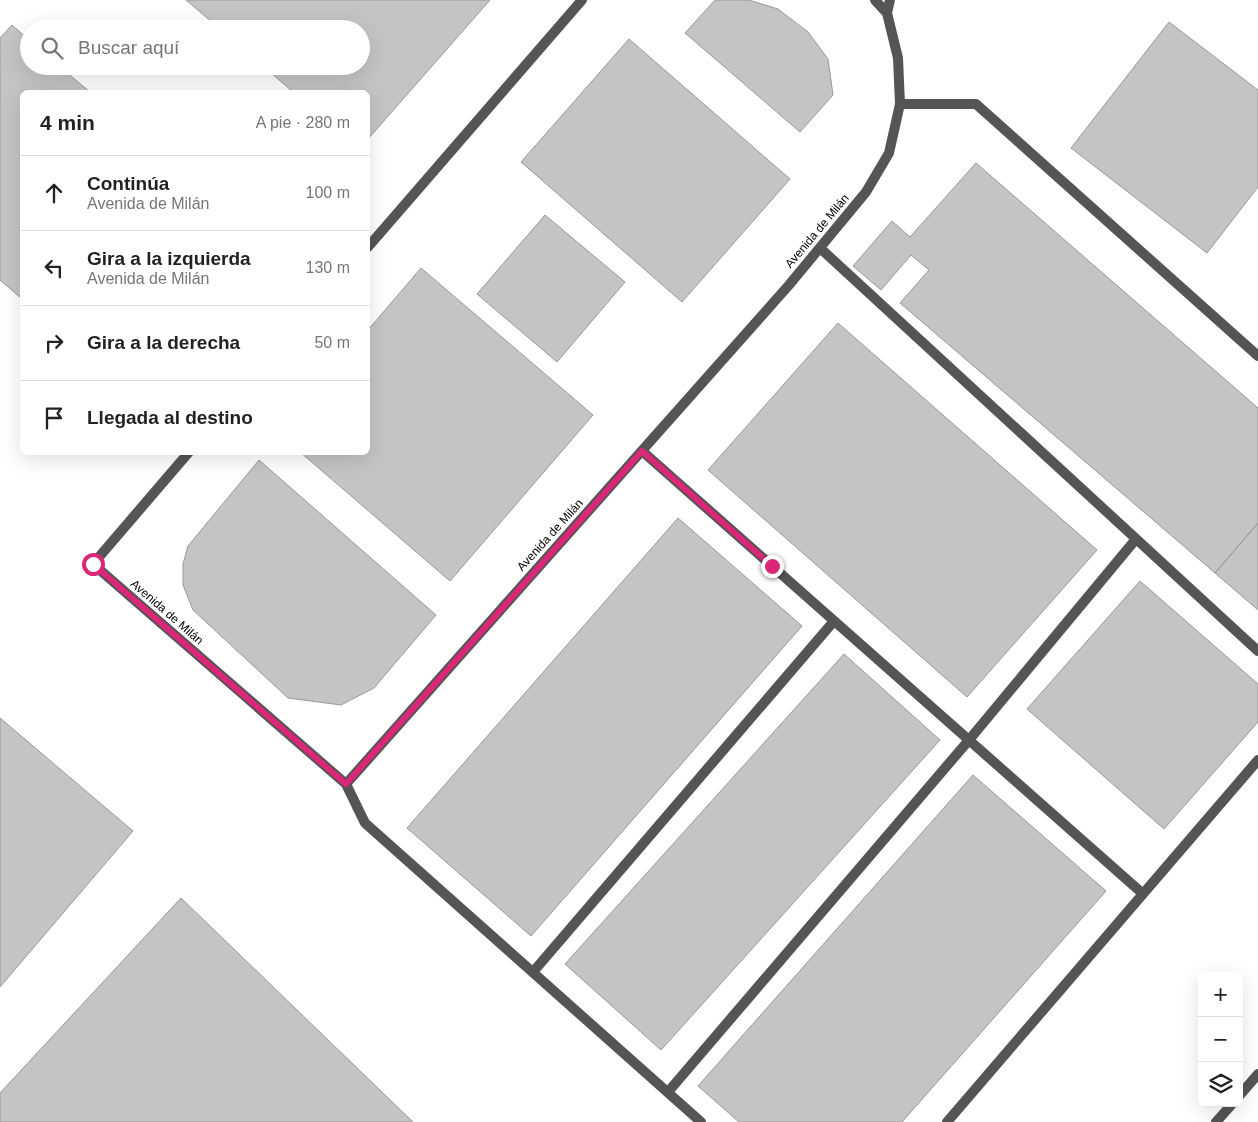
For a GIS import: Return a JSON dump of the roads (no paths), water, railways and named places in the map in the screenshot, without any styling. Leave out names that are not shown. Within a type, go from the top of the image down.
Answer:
[{"type":"street","points":[[370,245],[582,0]]},
{"type":"street","name":"Avenida de Milán","points":[[875,0],[887,13]]},
{"type":"street","name":"Avenida de Milán","points":[[186,455],[93,564],[346,784],[642,451],[820,248],[866,192],[888,153],[900,104],[898,58],[887,13],[890,0]]},
{"type":"street","points":[[900,104],[976,104],[1258,356]]},
{"type":"street","points":[[820,248],[1258,651]]},
{"type":"street","points":[[642,451],[1142,893]]},
{"type":"street","points":[[668,1092],[969,740],[1136,539]]},
{"type":"street","points":[[533,972],[834,620]]},
{"type":"street","points":[[947,1122],[1258,760]]},
{"type":"street","points":[[346,784],[365,823],[701,1122]]},
{"type":"street","points":[[1243,1091],[1258,1074]]},
{"type":"street","points":[[1216,1122],[1229,1107]]}]
